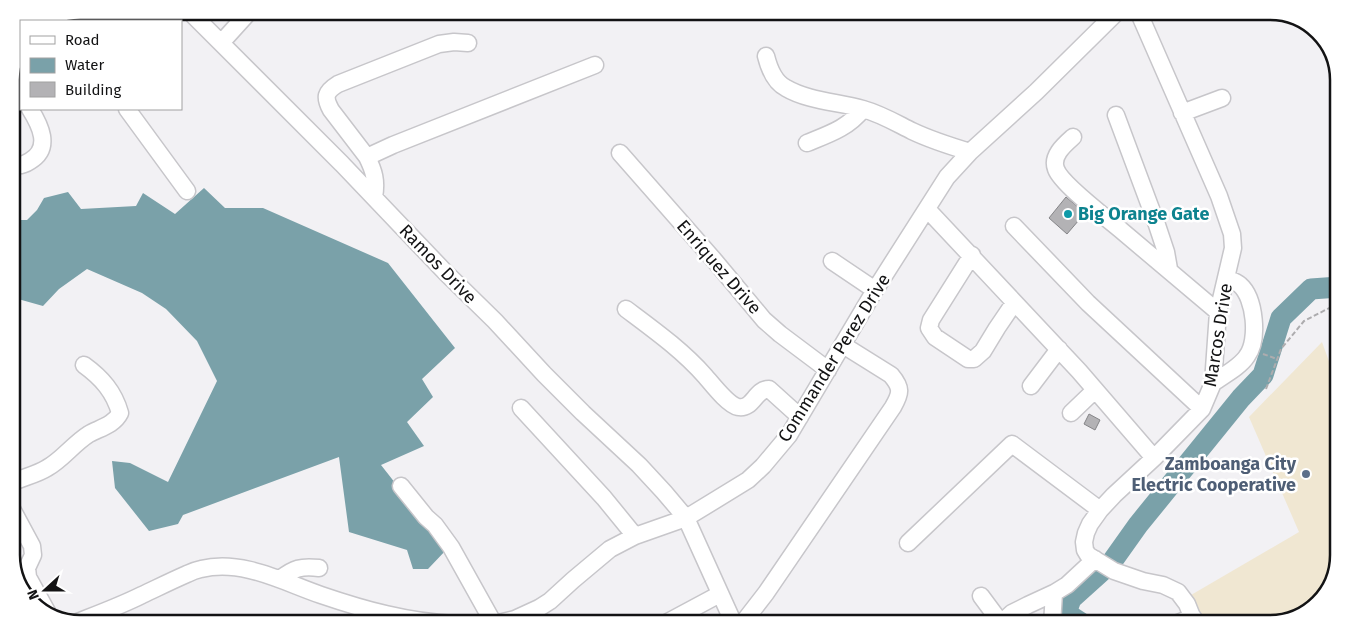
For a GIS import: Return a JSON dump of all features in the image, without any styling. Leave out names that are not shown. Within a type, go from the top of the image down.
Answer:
[{"type":"street","name":"Ramos Drive","points":[[198,20],[374,197],[544,374],[664,492],[686,518],[730,615]]},
{"type":"street","points":[[221,43],[242,20]]},
{"type":"street","name":"Commander Perez Drive","points":[[525,615],[550,601],[610,549],[635,536],[686,518],[748,480],[763,466],[789,435],[874,290],[947,177],[970,152],[1036,92],[1109,20]]},
{"type":"street","name":"Marcos Drive","points":[[1142,20],[1219,196],[1232,234],[1233,248],[1218,312],[1213,383],[1202,409],[1100,510],[1086,533],[1084,550],[1114,571],[1143,582],[1163,584],[1178,592],[1187,604],[1192,615]]},
{"type":"street","points":[[374,197],[376,186],[373,170],[367,157],[330,110],[326,97],[330,89],[440,44],[468,43]]},
{"type":"street","points":[[766,56],[775,78],[784,87],[806,96],[884,116],[933,140],[970,152]]},
{"type":"street","points":[[367,157],[595,65]]},
{"type":"street","points":[[1182,112],[1222,98]]},
{"type":"street","points":[[807,143],[842,128],[857,116],[862,109]]},
{"type":"street","points":[[20,165],[33,160],[40,152],[42,143],[40,128],[31,110]]},
{"type":"street","points":[[128,110],[187,191]]},
{"type":"street","points":[[1116,115],[1157,225],[1166,252],[1169,269]]},
{"type":"street","points":[[1073,137],[1063,146],[1055,160],[1055,167],[1060,175],[1093,207],[1218,312]]},
{"type":"street","name":"Enriquez Drive","points":[[620,153],[764,320],[828,370]]},
{"type":"street","points":[[927,209],[1059,349],[1154,458]]},
{"type":"street","points":[[1014,226],[1088,302],[1202,409]]},
{"type":"street","points":[[972,255],[931,320],[929,328],[935,337],[968,358],[974,359],[983,351],[1014,303]]},
{"type":"street","points":[[832,261],[874,290]]},
{"type":"street","points":[[1213,383],[1244,360],[1248,356],[1253,344],[1254,327],[1249,298],[1240,284],[1226,278]]},
{"type":"street","points":[[626,309],[668,341],[698,368],[728,401],[735,406],[748,405],[763,390],[769,389],[800,417]]},
{"type":"street","points":[[749,615],[766,594],[899,397],[900,389],[891,375],[843,345]]},
{"type":"street","points":[[1031,386],[1059,349]]},
{"type":"street","points":[[20,479],[53,465],[88,435],[118,419],[120,413],[114,396],[100,377],[84,365]]},
{"type":"street","points":[[1071,412],[1095,390]]},
{"type":"street","points":[[521,408],[604,498],[635,536]]},
{"type":"street","points":[[908,543],[1012,444],[1100,510]]},
{"type":"street","points":[[401,486],[426,517],[435,525],[451,547],[489,615]]},
{"type":"street","points":[[20,524],[32,546],[32,555],[27,568],[28,577],[41,601]]},
{"type":"street","points":[[1010,615],[1017,610],[1054,594],[1098,560]]},
{"type":"street","points":[[97,615],[200,569],[223,566],[241,568],[280,579],[318,594],[387,615]]},
{"type":"street","points":[[280,579],[296,568],[306,566],[319,568]]},
{"type":"street","points":[[681,615],[720,594]]},
{"type":"street","points":[[1053,615],[1054,594]]},
{"type":"street","points":[[981,596],[994,615]]},
{"type":"path","points":[[1266,390],[1282,349],[1304,321],[1330,308]]},
{"type":"path","points":[[1262,354],[1277,360]]},
{"type":"shaded area","name":"Zamboanga City Electric Cooperative","points":[[1322,342],[1330,364],[1329,567],[1318,592],[1297,609],[1286,613],[1270,615],[1199,615],[1191,595],[1299,532],[1249,417]]},
{"type":"water","points":[[204,188],[225,208],[263,208],[388,263],[455,348],[422,379],[433,397],[407,422],[424,446],[381,465],[447,549],[428,569],[413,569],[407,550],[349,532],[339,457],[183,515],[178,524],[149,531],[115,488],[112,461],[130,463],[168,482],[217,381],[197,341],[166,309],[142,293],[87,269],[59,289],[43,306],[20,300],[20,220],[27,220],[37,210],[44,198],[68,192],[81,209],[136,206],[143,193],[175,214]]},
{"type":"building","name":"Big Orange Gate","points":[[1066,197],[1085,213],[1067,234],[1049,218]]},
{"type":"building","points":[[1089,414],[1100,420],[1095,430],[1084,424]]},
{"type":"waterway","points":[[1069,615],[1066,613],[1071,599],[1111,563],[1138,525],[1241,398],[1263,375],[1281,318],[1311,289],[1330,288]]},
{"type":"place","name":"Big Orange Gate","points":[[1068,214]]},
{"type":"place","name":"Zamboanga City Electric Cooperative","points":[[1306,474]]}]
